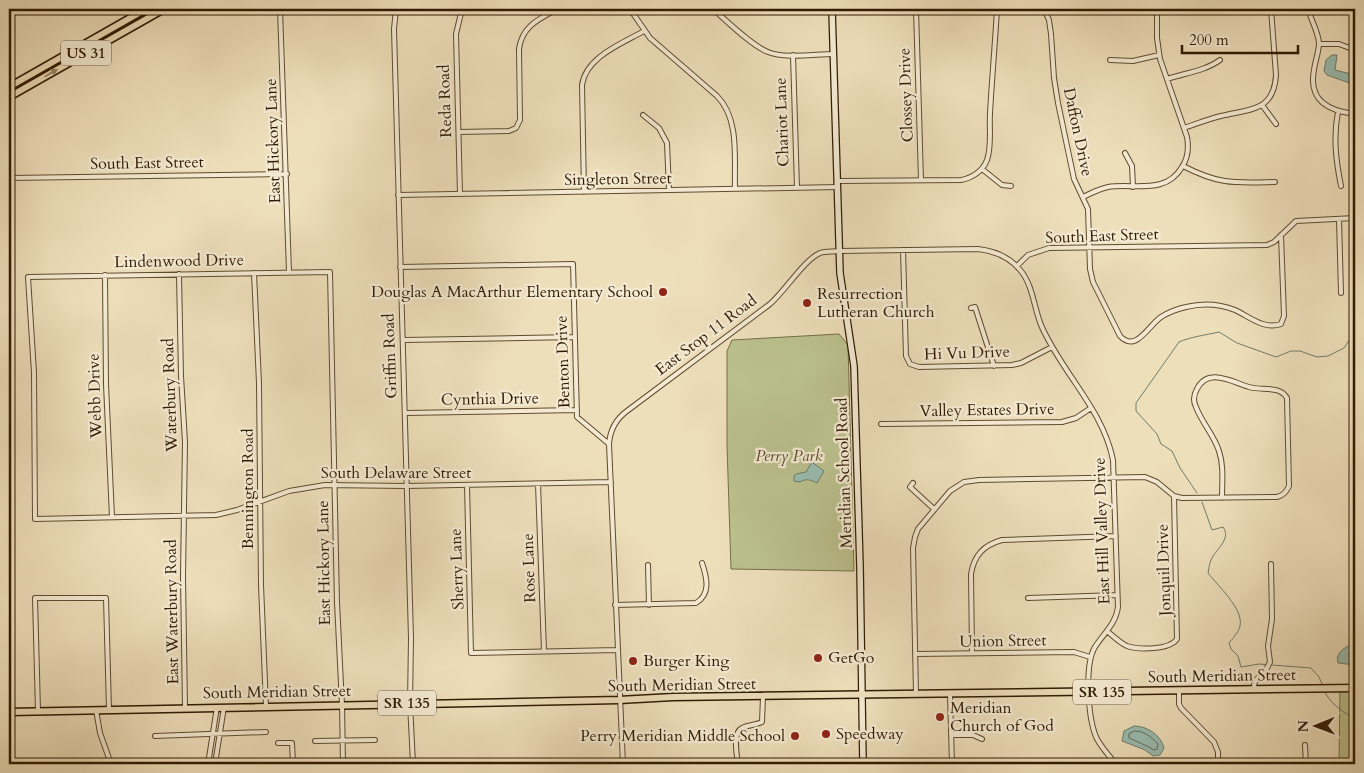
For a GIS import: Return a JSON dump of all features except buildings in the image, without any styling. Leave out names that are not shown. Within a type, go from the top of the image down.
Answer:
[{"type":"main road","name":"US 31","points":[[9,87],[146,9]]},
{"type":"main road","name":"US 31","points":[[9,98],[164,9]]},
{"type":"main road","points":[[832,9],[840,251]]},
{"type":"main road","name":"Meridian School Road","points":[[840,251],[842,286],[854,366],[863,764]]},
{"type":"main road","name":"South Meridian Street","points":[[9,712],[619,700],[665,697],[1355,688]]},
{"type":"street","name":"East Hickory Lane","points":[[280,9],[289,272]]},
{"type":"street","name":"Griffin Road","points":[[396,9],[394,29],[411,638],[410,703],[414,764]]},
{"type":"street","name":"Reda Road","points":[[460,194],[456,34],[462,9]]},
{"type":"street","points":[[458,132],[509,131],[517,127],[520,120],[520,40],[530,25],[557,9]]},
{"type":"street","points":[[630,9],[644,31],[717,96],[726,108],[733,128],[735,189]]},
{"type":"street","points":[[713,9],[766,52],[793,55],[834,54]]},
{"type":"street","name":"Clossey Drive","points":[[916,9],[921,180]]},
{"type":"street","points":[[997,9],[989,151],[982,169],[1002,185],[1011,186]]},
{"type":"street","points":[[1045,10],[1056,9]]},
{"type":"street","points":[[1083,197],[1107,188],[1164,184],[1176,176],[1183,166],[1188,150],[1187,137],[1159,55],[1157,9]]},
{"type":"street","points":[[1184,128],[1220,116],[1250,111],[1262,105],[1273,92],[1276,73],[1271,9]]},
{"type":"street","points":[[1308,9],[1319,44],[1313,79],[1314,88],[1320,100],[1327,106],[1338,112],[1355,114]]},
{"type":"street","name":"Daffon Drive","points":[[1045,10],[1051,34],[1054,78],[1058,102],[1074,179],[1086,202],[1089,216],[1090,269],[1093,282],[1120,336],[1124,340],[1137,341],[1161,317],[1188,306],[1221,306],[1234,310],[1267,326],[1281,324],[1284,316],[1281,235]]},
{"type":"street","points":[[584,192],[582,85],[585,73],[596,59],[644,31]]},
{"type":"street","points":[[1319,44],[1338,44],[1355,50]]},
{"type":"street","name":"Chariot Lane","points":[[793,55],[797,188]]},
{"type":"street","points":[[1110,60],[1133,61],[1159,55]]},
{"type":"street","points":[[1167,79],[1211,67],[1220,60]]},
{"type":"street","points":[[1262,105],[1276,124]]},
{"type":"street","points":[[1338,112],[1335,128],[1336,153],[1341,186]]},
{"type":"street","points":[[644,114],[659,128],[667,143],[669,190]]},
{"type":"street","points":[[1125,152],[1132,166],[1133,186]]},
{"type":"street","points":[[1183,166],[1201,175],[1221,181],[1275,182]]},
{"type":"street","name":"Singleton Street","points":[[398,195],[797,188],[838,184],[964,179],[973,176],[982,169]]},
{"type":"street","name":"South East Street","points":[[9,178],[287,174]]},
{"type":"street","name":"South East Street","points":[[1017,266],[1028,255],[1042,249],[1267,245],[1274,242],[1296,220],[1355,218]]},
{"type":"street","points":[[1339,219],[1341,293]]},
{"type":"street","name":"Hi Vu Drive","points":[[903,250],[906,356],[910,364],[919,367],[994,366],[1021,363],[1052,347]]},
{"type":"street","points":[[840,251],[988,250],[1007,258],[1017,266]]},
{"type":"street","name":"East Stop 11 Road","points":[[623,764],[609,444],[614,426],[625,412],[770,304],[813,257],[823,252],[840,251]]},
{"type":"street","name":"Benton Drive","points":[[400,267],[573,264],[577,417],[609,444]]},
{"type":"street","name":"East Hill Valley Drive","points":[[1017,266],[1027,281],[1040,323],[1052,347],[1104,430],[1113,460],[1117,614],[1090,657]]},
{"type":"street","name":"Bennington Road","points":[[254,272],[260,383],[261,585],[266,706]]},
{"type":"street","name":"East Hickory Lane","points":[[330,272],[342,764]]},
{"type":"street","name":"Lindenwood Drive","points":[[35,519],[34,374],[28,276],[330,272]]},
{"type":"street","name":"Waterbury Road","points":[[179,274],[180,376],[185,442],[183,515]]},
{"type":"street","name":"Webb Drive","points":[[105,275],[106,399],[112,517]]},
{"type":"street","points":[[971,308],[975,307],[994,366]]},
{"type":"street","points":[[403,340],[574,337]]},
{"type":"street","points":[[916,694],[914,543],[918,529],[950,491],[961,484],[979,480],[1150,478],[1174,496],[1182,498],[1222,498],[1277,497],[1285,493],[1289,486],[1287,398],[1284,392],[1252,388],[1215,377],[1203,381],[1197,387],[1194,401],[1197,410],[1214,438],[1220,454],[1222,498]]},
{"type":"street","name":"Valley Estates Drive","points":[[881,424],[1062,422],[1076,418],[1091,408]]},
{"type":"street","name":"Cynthia Drive","points":[[405,413],[577,410]]},
{"type":"street","name":"South Delaware Street","points":[[35,519],[224,514],[298,489],[335,484],[406,486],[611,482]]},
{"type":"street","points":[[913,483],[910,487],[934,508]]},
{"type":"street","name":"Rose Lane","points":[[538,484],[544,651]]},
{"type":"street","name":"Sherry Lane","points":[[467,485],[472,653],[544,651]]},
{"type":"street","name":"Jonquil Drive","points":[[1107,632],[1122,643],[1134,648],[1163,648],[1175,643],[1178,635],[1174,496]]},
{"type":"street","name":"East Waterbury Road","points":[[183,515],[185,708]]},
{"type":"street","points":[[1352,529],[1355,615]]},
{"type":"street","points":[[972,654],[971,574],[973,563],[985,547],[1002,540],[1116,536]]},
{"type":"street","points":[[615,605],[692,604],[701,599],[706,591],[706,574],[702,563]]},
{"type":"street","points":[[1255,689],[1256,680],[1270,664],[1268,646],[1272,618],[1271,564]]},
{"type":"street","points":[[648,565],[649,605]]},
{"type":"street","points":[[1028,598],[1117,595]]},
{"type":"street","points":[[38,711],[35,598],[106,598],[109,710]]},
{"type":"street","points":[[544,651],[617,650]]},
{"type":"street","name":"Union Street","points":[[915,654],[1074,652],[1090,657]]},
{"type":"street","points":[[1090,657],[1089,692],[1091,722],[1102,747],[1116,764]]},
{"type":"street","points":[[1179,690],[1179,704],[1181,708],[1214,742],[1218,752],[1218,764]]},
{"type":"street","points":[[950,694],[952,764]]},
{"type":"street","points":[[738,764],[736,738],[738,731],[741,728],[762,722],[763,697]]},
{"type":"street","points":[[216,764],[220,734],[220,707]]},
{"type":"street","points":[[208,764],[220,707]]},
{"type":"street","points":[[96,710],[100,733],[111,764]]},
{"type":"street","points":[[154,736],[266,732]]},
{"type":"street","points":[[951,735],[973,735],[982,739]]},
{"type":"street","points":[[315,742],[375,740]]},
{"type":"street","points":[[278,743],[292,743],[293,764]]},
{"type":"street","points":[[1305,745],[1306,764]]},
{"type":"green space","name":"Perry Park","points":[[839,334],[848,345],[854,571],[731,569],[727,445],[727,351],[732,340]]},
{"type":"green space","points":[[1340,688],[1355,688],[1355,764],[1339,764]]},
{"type":"water","points":[[1332,55],[1337,55],[1335,70],[1355,75],[1355,85],[1327,75],[1324,71],[1326,60]]},
{"type":"water","points":[[812,462],[824,471],[817,483],[808,480],[794,481],[794,476],[806,472]]},
{"type":"water","points":[[1352,644],[1355,645],[1355,665],[1338,663],[1339,654],[1343,649]]},
{"type":"water","points":[[1134,726],[1139,726],[1157,735],[1164,748],[1160,755],[1153,756],[1145,750],[1122,741],[1124,731]]},
{"type":"waterway","points":[[1197,493],[1180,468],[1172,451],[1161,444],[1157,434],[1136,411],[1136,403],[1179,342],[1219,332],[1237,343],[1276,357],[1291,351],[1300,351],[1317,357],[1328,356],[1344,348],[1355,331]]},
{"type":"waterway","points":[[1202,502],[1212,530],[1223,527],[1225,531],[1224,540],[1211,560],[1208,573],[1238,612],[1240,626],[1229,643],[1231,649],[1238,656],[1241,667],[1259,664],[1311,668],[1319,677],[1323,686]]},
{"type":"waterway","points":[[1324,690],[1333,703],[1355,719]]},
{"type":"place","name":"Douglas A MacArthur Elementary School","points":[[663,292]]},
{"type":"place","name":"Resurrection Lutheran Church","points":[[807,303]]},
{"type":"place","name":"GetGo","points":[[818,658]]},
{"type":"place","name":"Burger King","points":[[633,661]]},
{"type":"place","name":"Meridian Church of God","points":[[940,717]]},
{"type":"place","name":"Speedway","points":[[826,734]]},
{"type":"place","name":"Perry Meridian Middle School","points":[[795,736]]}]
